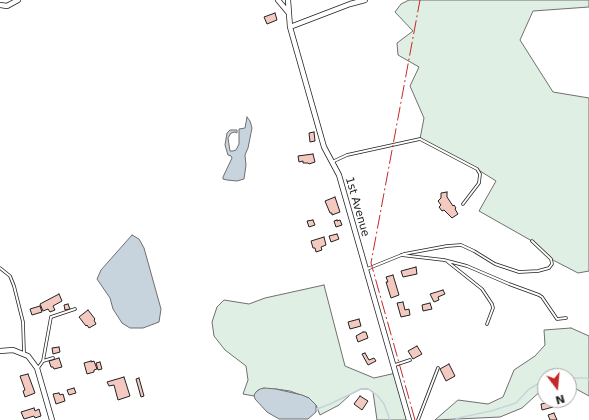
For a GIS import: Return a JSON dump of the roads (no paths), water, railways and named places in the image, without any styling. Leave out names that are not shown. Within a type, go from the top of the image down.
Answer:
[{"type":"street","points":[[0,5],[7,6],[18,0]]},
{"type":"street","points":[[278,0],[288,12]]},
{"type":"street","name":"1st Avenue","points":[[288,0],[290,27],[324,147],[339,175],[409,420]]},
{"type":"street","points":[[290,27],[344,6],[365,0]]},
{"type":"street","points":[[0,351],[13,350],[28,356],[37,368],[52,420]]},
{"type":"lane","points":[[331,162],[347,155],[420,139],[477,169],[480,174],[479,183],[463,204]]},
{"type":"lane","points":[[366,270],[400,255],[441,247],[461,245],[496,264],[519,272],[549,268],[552,264],[551,259],[532,241]]},
{"type":"lane","points":[[400,255],[447,261],[467,266],[508,284],[539,295],[557,318],[566,318]]},
{"type":"lane","points":[[447,261],[482,289],[492,304],[493,308],[487,324]]},
{"type":"lane","points":[[0,268],[10,276],[14,286],[23,322],[24,354]]},
{"type":"lane","points":[[37,368],[43,361],[50,319],[53,316],[75,309]]},
{"type":"lane","points":[[43,361],[53,358]]},
{"type":"lane","points":[[394,365],[410,360]]},
{"type":"lane","points":[[418,420],[438,368]]},
{"type":"waterway","points":[[577,378],[586,378],[589,380]]},
{"type":"waterway","points":[[456,420],[458,418],[491,411],[516,403],[529,389],[537,384]]},
{"type":"waterway","points":[[317,409],[361,389],[368,389],[377,395],[384,404],[390,420]]}]
